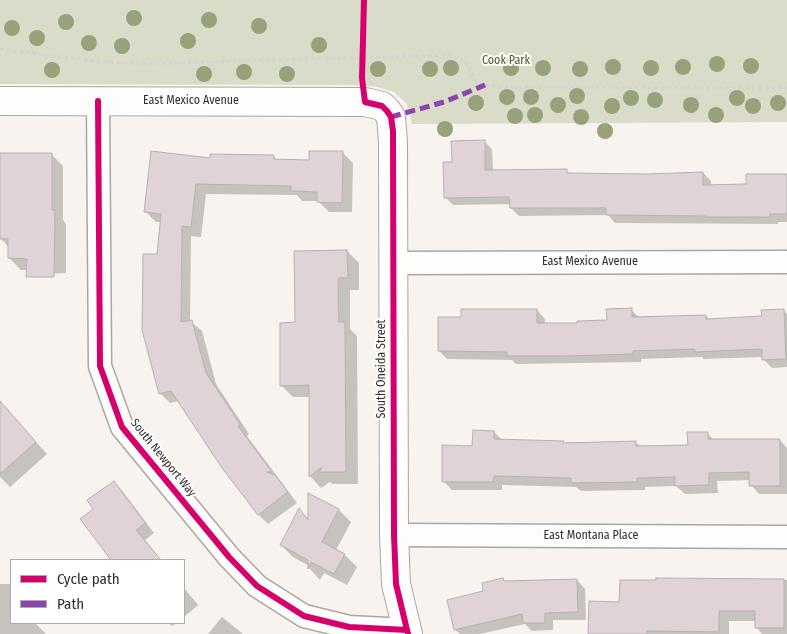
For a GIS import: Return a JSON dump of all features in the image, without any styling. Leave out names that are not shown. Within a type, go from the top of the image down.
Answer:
[{"type":"street","name":"East Mexico Avenue","points":[[0,101],[365,102],[382,106]]},
{"type":"street","name":"South Newport Way","points":[[98,101],[100,366],[122,427],[229,557],[257,586],[304,616],[349,627],[407,632]]},
{"type":"street","name":"South Oneida Street","points":[[382,106],[391,118],[393,130],[394,535],[396,584],[407,632]]},
{"type":"street","name":"East Mexico Avenue","points":[[393,263],[787,262]]},
{"type":"street","name":"East Montana Place","points":[[394,535],[787,537]]},
{"type":"path","points":[[0,49],[92,61],[140,64],[449,55],[459,57],[466,63],[475,81],[485,85],[502,87],[787,88]]},
{"type":"green space","name":"Cook Park","points":[[0,0],[787,0],[787,122],[412,124],[410,111],[406,103],[394,92],[377,87],[353,85],[0,84]]},
{"type":"building","points":[[485,140],[485,170],[567,169],[567,173],[648,174],[703,172],[703,185],[746,184],[746,174],[787,174],[787,214],[770,214],[770,217],[606,215],[606,208],[510,208],[509,197],[444,198],[443,162],[452,162],[451,141]]},
{"type":"building","points":[[151,151],[210,158],[210,154],[274,155],[274,159],[309,160],[309,151],[343,151],[342,203],[317,202],[317,192],[291,191],[291,186],[196,184],[191,227],[182,226],[181,322],[192,320],[206,373],[240,424],[238,426],[272,472],[267,472],[275,475],[288,492],[258,515],[222,468],[171,391],[159,394],[142,330],[143,254],[157,254],[161,214],[144,212]]},
{"type":"building","points":[[0,153],[52,153],[52,210],[55,210],[54,277],[26,277],[27,259],[8,258],[8,239],[0,239]]},
{"type":"building","points":[[347,250],[348,278],[338,278],[339,322],[345,322],[346,472],[319,472],[322,467],[309,477],[309,385],[280,386],[280,323],[295,322],[294,251]]},
{"type":"building","points":[[632,308],[632,317],[706,315],[706,319],[762,316],[761,310],[784,309],[786,359],[762,360],[762,349],[695,352],[695,349],[633,351],[633,354],[563,356],[507,356],[507,352],[438,351],[438,317],[461,317],[461,309],[537,309],[537,323],[577,323],[577,321],[607,320],[606,309]]},
{"type":"building","points":[[0,401],[36,442],[0,474]]},
{"type":"building","points":[[473,430],[494,431],[494,439],[564,441],[563,443],[636,441],[636,446],[688,445],[687,432],[708,432],[708,439],[780,439],[780,486],[749,486],[749,472],[709,473],[709,485],[675,486],[675,477],[637,478],[637,482],[571,483],[571,478],[494,476],[493,482],[442,482],[442,445],[472,446]]},
{"type":"building","points":[[114,481],[145,523],[136,530],[160,559],[110,559],[80,519],[93,509],[87,500]]},
{"type":"building","points":[[308,493],[339,509],[322,542],[345,554],[334,574],[311,562],[308,569],[308,560],[280,545],[299,508],[308,520]]},
{"type":"building","points":[[503,578],[504,581],[577,579],[578,612],[545,613],[545,623],[523,623],[522,614],[454,630],[447,600],[483,591],[482,583]]},
{"type":"building","points":[[656,578],[784,579],[784,628],[755,628],[755,611],[719,611],[719,632],[647,631],[647,634],[588,634],[589,601],[619,602],[620,580],[656,580]]},
{"type":"marked path","points":[[391,117],[444,102],[485,85]]},
{"type":"cycle path","points":[[364,0],[362,78],[365,102],[382,106],[387,111],[391,117],[393,131],[394,535],[396,584],[408,634]]},
{"type":"cycle path","points":[[98,101],[100,366],[122,427],[229,557],[257,586],[304,616],[349,627],[407,630]]}]
